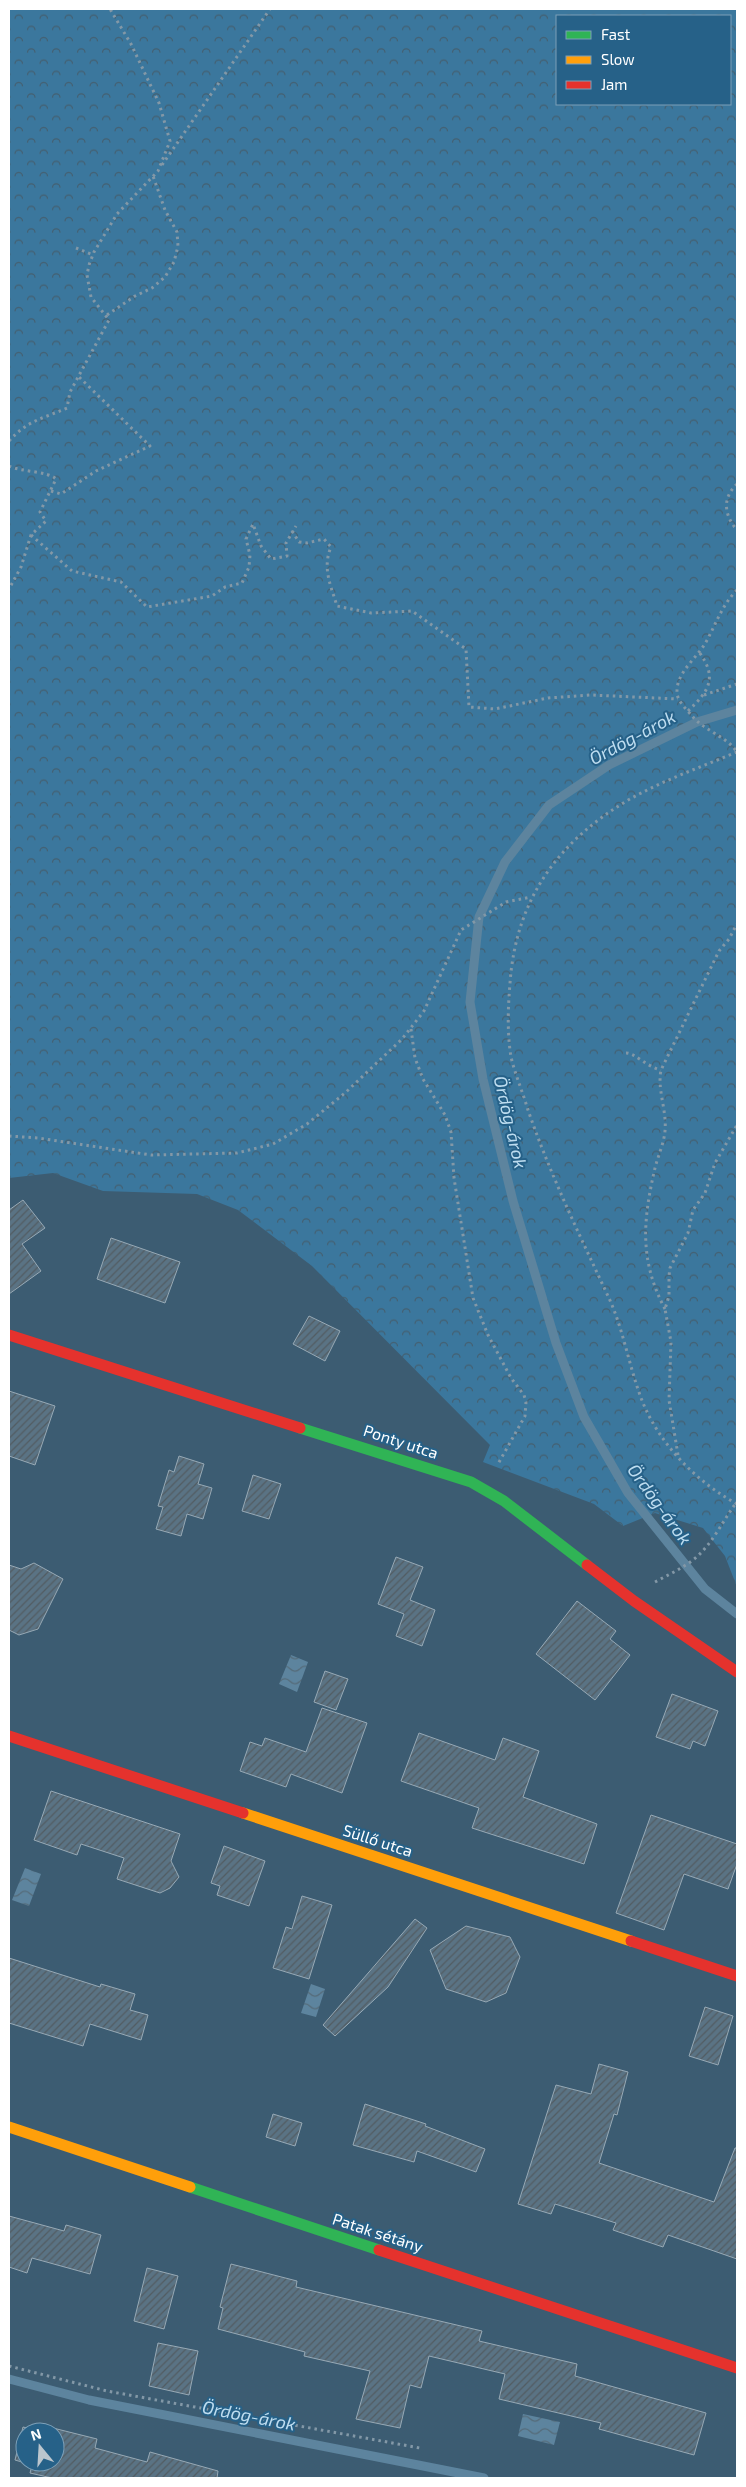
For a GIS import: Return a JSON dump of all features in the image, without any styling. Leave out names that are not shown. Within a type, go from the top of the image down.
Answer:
[{"type":"street","name":"Ponty utca","points":[[9,1334],[452,1474],[486,1490],[521,1513],[634,1600],[737,1672]]},
{"type":"street","name":"Süllő utca","points":[[9,1736],[737,1976]]},
{"type":"street","name":"Patak sétány","points":[[9,2127],[737,2368]]},
{"type":"path","points":[[110,9],[131,44],[159,103],[169,131],[170,141],[158,171]]},
{"type":"path","points":[[9,441],[21,428],[32,421],[67,408],[70,392],[108,323],[107,315],[96,305],[89,290],[88,269],[93,255],[118,214],[158,171],[270,9]]},
{"type":"path","points":[[107,315],[135,296],[152,288],[165,277],[174,262],[178,246],[177,232],[165,210],[153,176]]},
{"type":"path","points":[[76,248],[93,255]]},
{"type":"path","points":[[52,491],[60,494],[96,471],[150,446],[79,377]]},
{"type":"path","points":[[9,466],[25,472],[54,476],[56,481],[40,512],[46,521],[31,535],[21,567],[9,589]]},
{"type":"path","points":[[737,484],[727,495],[726,502],[729,518],[737,530]]},
{"type":"path","points":[[31,535],[72,571],[121,582],[147,607],[212,596],[225,587],[242,583],[249,567],[250,556],[246,539],[253,524],[261,546],[271,558],[287,556],[286,543],[296,526]]},
{"type":"path","points":[[292,532],[299,542],[307,543],[324,539],[331,547],[326,559],[326,572],[337,606],[371,613],[412,611],[466,649],[469,707],[495,709],[548,698],[591,695],[678,699]]},
{"type":"path","points":[[678,1569],[693,1560],[715,1535],[736,1504],[709,1487],[679,1458],[644,1404],[610,1301],[542,1148],[512,1060],[508,1000],[511,966],[518,931],[531,897],[544,875],[564,851],[629,800],[671,778],[737,752],[728,742],[702,726],[678,699],[677,691],[680,679],[699,652],[722,610],[737,590]]},
{"type":"path","points":[[688,711],[704,695],[710,680],[708,666],[699,652]]},
{"type":"path","points":[[704,695],[737,684]]},
{"type":"path","points":[[9,1136],[38,1138],[151,1154],[205,1155],[258,1149],[288,1137],[307,1124],[374,1067],[411,1028],[424,1011],[461,930],[506,902],[531,897]]},
{"type":"path","points":[[679,1458],[669,1400],[672,1342],[665,1309],[650,1275],[644,1237],[648,1197],[665,1132],[665,1114],[660,1078],[661,1070],[719,952],[730,939],[737,924]]},
{"type":"path","points":[[411,1028],[415,1058],[423,1079],[445,1115],[451,1132],[454,1178],[473,1298],[488,1335],[510,1378],[524,1395],[526,1402],[526,1416],[486,1490]]},
{"type":"path","points":[[626,1053],[634,1054],[651,1068],[661,1070]]},
{"type":"path","points":[[665,1309],[670,1268],[688,1234],[693,1210],[705,1192],[715,1163],[737,1125]]},
{"type":"path","points":[[9,2366],[107,2391],[420,2448]]},
{"type":"green space","points":[[9,9],[737,9],[737,1587],[725,1556],[703,1528],[655,1513],[623,1526],[594,1504],[483,1462],[490,1445],[312,1266],[238,1210],[197,1194],[103,1191],[53,1173],[9,1178]]},
{"type":"water","points":[[291,1655],[308,1662],[297,1692],[279,1684]]},
{"type":"water","points":[[25,1868],[41,1874],[29,1906],[12,1900]]},
{"type":"water","points":[[311,1984],[325,1989],[316,2017],[301,2013]]},
{"type":"water","points":[[523,2414],[560,2422],[554,2445],[518,2436]]},
{"type":"building","points":[[23,1200],[45,1228],[22,1244],[41,1271],[9,1294],[9,1210]]},
{"type":"building","points":[[111,1238],[180,1262],[165,1303],[97,1279]]},
{"type":"building","points":[[309,1316],[340,1331],[325,1361],[293,1344]]},
{"type":"building","points":[[9,1391],[55,1406],[35,1465],[9,1456]]},
{"type":"building","points":[[179,1456],[204,1464],[198,1484],[212,1488],[203,1519],[187,1514],[181,1536],[156,1529],[163,1507],[158,1506],[169,1470],[174,1472]]},
{"type":"building","points":[[253,1475],[281,1484],[269,1519],[242,1511]]},
{"type":"building","points":[[396,1557],[423,1567],[410,1600],[435,1610],[422,1646],[396,1636],[404,1614],[378,1604]]},
{"type":"building","points":[[34,1563],[63,1579],[38,1629],[19,1635],[9,1630],[9,1565],[21,1569]]},
{"type":"building","points":[[577,1601],[616,1631],[610,1639],[630,1655],[595,1700],[536,1654]]},
{"type":"building","points":[[325,1671],[348,1679],[336,1710],[314,1702]]},
{"type":"building","points":[[672,1694],[718,1711],[705,1746],[693,1741],[690,1749],[656,1737]]},
{"type":"building","points":[[322,1708],[367,1723],[342,1793],[291,1774],[286,1787],[240,1771],[250,1742],[262,1746],[265,1738],[306,1752]]},
{"type":"building","points":[[419,1733],[495,1760],[503,1738],[539,1751],[523,1797],[597,1824],[584,1864],[472,1828],[479,1808],[401,1781]]},
{"type":"building","points":[[51,1791],[180,1834],[171,1861],[179,1877],[170,1888],[160,1893],[117,1879],[124,1858],[81,1844],[77,1855],[34,1840]]},
{"type":"building","points":[[651,1815],[737,1844],[737,1864],[728,1889],[684,1874],[664,1930],[616,1913]]},
{"type":"building","points":[[224,1846],[265,1861],[249,1906],[217,1895],[220,1886],[211,1883]]},
{"type":"building","points":[[302,1896],[332,1905],[309,1979],[273,1968],[286,1927],[292,1929]]},
{"type":"building","points":[[415,1919],[427,1928],[388,1987],[335,2036],[323,2025]]},
{"type":"building","points":[[466,1926],[510,1937],[520,1957],[506,1993],[486,2002],[446,1989],[430,1950]]},
{"type":"building","points":[[9,1958],[100,1987],[101,1984],[135,1994],[130,2010],[148,2015],[141,2040],[90,2024],[83,2046],[9,2023]]},
{"type":"building","points":[[705,2007],[733,2016],[718,2065],[689,2056]]},
{"type":"building","points":[[599,2064],[628,2072],[617,2115],[614,2114],[599,2163],[714,2202],[735,2148],[737,2148],[737,2259],[668,2235],[663,2247],[613,2230],[616,2223],[555,2204],[551,2214],[518,2204],[556,2085],[591,2094]]},
{"type":"building","points":[[365,2104],[426,2124],[425,2126],[485,2149],[476,2172],[417,2151],[414,2162],[353,2145]]},
{"type":"building","points":[[273,2114],[302,2123],[295,2146],[266,2137]]},
{"type":"building","points":[[9,2216],[64,2231],[66,2225],[101,2235],[90,2274],[32,2258],[27,2273],[9,2267]]},
{"type":"building","points":[[231,2264],[297,2281],[296,2287],[482,2331],[479,2341],[577,2364],[575,2376],[706,2413],[694,2455],[599,2429],[601,2423],[499,2399],[505,2374],[429,2356],[421,2388],[410,2385],[400,2428],[356,2419],[370,2371],[304,2356],[305,2352],[218,2329],[223,2308],[220,2307]]},
{"type":"building","points":[[147,2268],[178,2276],[164,2329],[134,2321]]},
{"type":"building","points":[[158,2343],[198,2351],[189,2395],[149,2386]]},
{"type":"building","points":[[65,2431],[97,2439],[95,2448],[147,2462],[150,2452],[218,2471],[217,2478],[52,2478],[30,2473],[65,2472]]},
{"type":"waterway","name":"Ördög-árok","points":[[737,710],[697,722],[609,765],[549,805],[505,862],[479,917],[470,1002],[483,1079],[513,1201],[556,1343],[584,1417],[628,1493],[705,1589],[737,1614]]},
{"type":"waterway","name":"Ördög-árok","points":[[9,2379],[89,2400],[484,2478]]},
{"type":"traffic: fast","points":[[300,1428],[471,1482],[504,1501],[587,1565]]},
{"type":"traffic: fast","points":[[190,2187],[379,2250]]},
{"type":"traffic: slow","points":[[243,1813],[631,1941]]},
{"type":"traffic: slow","points":[[9,2127],[190,2187]]},
{"type":"traffic: jam","points":[[9,1335],[300,1428]]},
{"type":"traffic: jam","points":[[587,1565],[634,1601],[737,1672]]},
{"type":"traffic: jam","points":[[9,1736],[243,1813]]},
{"type":"traffic: jam","points":[[631,1941],[737,1976]]},
{"type":"traffic: jam","points":[[379,2250],[737,2368]]}]
